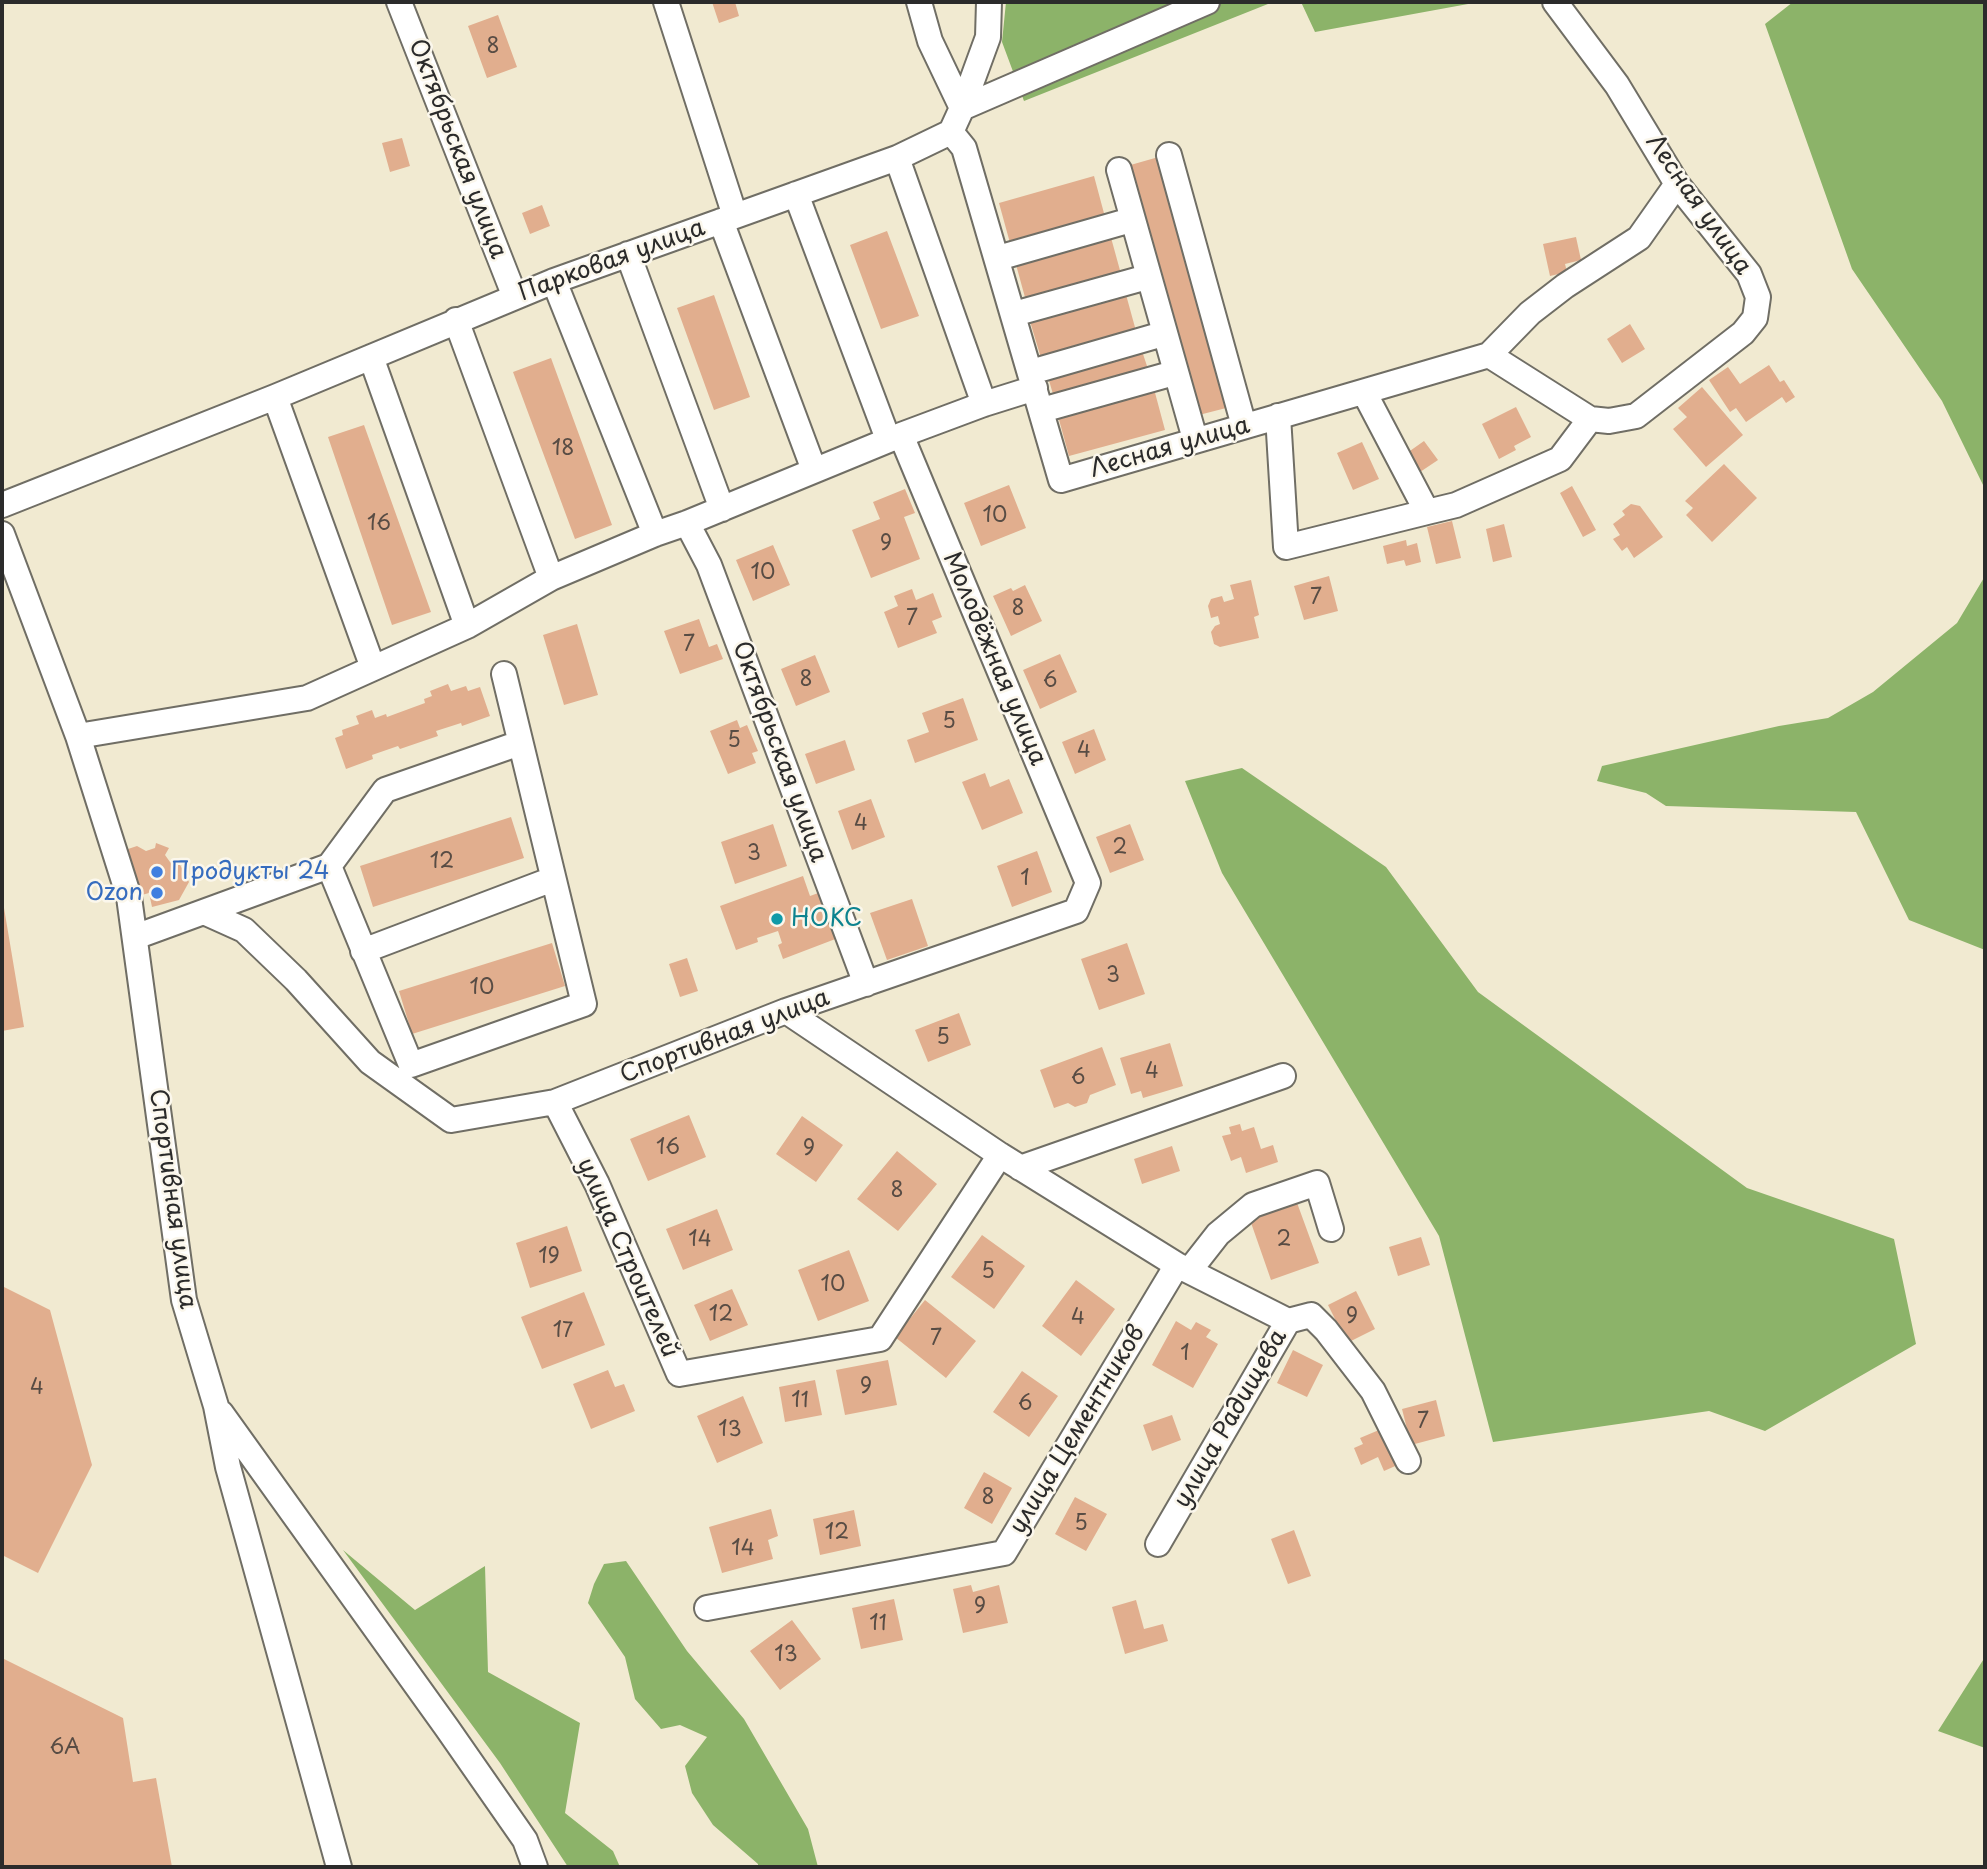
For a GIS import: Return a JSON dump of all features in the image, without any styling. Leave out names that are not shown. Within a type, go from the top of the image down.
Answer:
[{"type":"street","name":"Октябрьская улица","points":[[399,2],[515,297]]},
{"type":"street","points":[[666,2],[728,218],[814,470]]},
{"type":"street","points":[[919,2],[930,41],[962,108]]},
{"type":"street","points":[[989,2],[988,37],[951,132],[964,148],[1036,390]]},
{"type":"street","points":[[962,108],[1208,2]]},
{"type":"street","name":"Лесная улица","points":[[1278,416],[1286,547],[1456,505],[1560,459],[1590,419],[1609,421],[1636,416],[1743,333],[1755,318],[1758,297],[1749,274],[1677,184],[1617,85],[1555,2]]},
{"type":"street","name":"Парковая улица","points":[[2,505],[275,397],[554,281],[897,158],[951,132]]},
{"type":"street","points":[[1169,155],[1244,426]]},
{"type":"street","points":[[897,158],[984,404]]},
{"type":"street","points":[[1119,170],[1195,439]]},
{"type":"street","points":[[1590,419],[1489,355],[1538,306],[1639,238],[1677,184]]},
{"type":"street","name":"Молодёжная улица","points":[[796,194],[894,437],[1088,883]]},
{"type":"street","points":[[998,258],[1124,222]]},
{"type":"street","points":[[628,254],[722,509]]},
{"type":"street","points":[[1014,314],[1140,279]]},
{"type":"street","points":[[554,281],[655,534]]},
{"type":"street","points":[[456,320],[551,578]]},
{"type":"street","points":[[1036,390],[1156,336]]},
{"type":"street","name":"Лесная улица","points":[[1036,390],[1061,480],[1489,355]]},
{"type":"street","points":[[371,357],[467,626]]},
{"type":"street","points":[[78,736],[307,698],[467,626],[551,578],[894,437],[984,404],[1036,390],[1167,375]]},
{"type":"street","points":[[1364,392],[1427,512]]},
{"type":"street","points":[[275,397],[373,668]]},
{"type":"street","name":"Октябрьская улица","points":[[687,523],[709,565],[866,984]]},
{"type":"street","name":"Спортивная улица","points":[[2,534],[78,736],[129,897],[184,1300],[216,1406],[228,1467],[339,1867]]},
{"type":"street","points":[[329,866],[411,1065],[584,1004],[504,674]]},
{"type":"street","points":[[135,937],[329,866],[385,790],[520,743]]},
{"type":"street","points":[[363,951],[553,879]]},
{"type":"street","name":"Спортивная улица","points":[[204,912],[244,930],[296,981],[370,1062],[451,1119],[555,1102],[786,1011],[1076,911],[1088,883]]},
{"type":"street","points":[[786,1011],[1010,1162],[1183,1268],[1288,1321]]},
{"type":"street","points":[[1010,1162],[1283,1076]]},
{"type":"street","name":"улица Строителей","points":[[555,1102],[597,1184],[678,1374],[880,1339],[1010,1162]]},
{"type":"street","name":"улица Цементников","points":[[707,1608],[1003,1553],[1183,1268],[1253,1205],[1317,1183],[1331,1229]]},
{"type":"street","name":"улица Радищева","points":[[1158,1544],[1288,1321],[1311,1315],[1326,1330],[1373,1391],[1408,1461]]},
{"type":"street","points":[[216,1406],[525,1840],[535,1867]]},
{"type":"green space","points":[[1006,2],[1273,2],[1024,101],[1002,42]]},
{"type":"green space","points":[[1301,2],[1479,2],[1315,32]]},
{"type":"green space","points":[[1793,2],[1985,2],[1985,489],[1942,401],[1852,269],[1765,24]]},
{"type":"green space","points":[[1985,576],[1985,950],[1909,920],[1856,812],[1666,806],[1646,793],[1597,781],[1602,766],[1779,726],[1828,718],[1873,692],[1957,623]]},
{"type":"green space","points":[[1242,768],[1386,867],[1478,992],[1747,1188],[1894,1239],[1916,1344],[1765,1431],[1709,1411],[1493,1442],[1439,1236],[1222,873],[1185,781]]},
{"type":"green space","points":[[343,1550],[415,1610],[485,1566],[488,1672],[580,1723],[565,1813],[613,1851],[620,1867],[568,1867],[500,1763]]},
{"type":"green space","points":[[626,1561],[687,1651],[744,1719],[808,1829],[818,1867],[758,1867],[758,1864],[713,1825],[692,1793],[685,1766],[707,1737],[680,1725],[661,1729],[635,1699],[625,1657],[588,1603],[604,1564]]},
{"type":"green space","points":[[1985,1657],[1985,1748],[1938,1731]]},
{"type":"building","points":[[712,2],[735,2],[739,16],[719,23]]},
{"type":"building","points":[[498,15],[517,67],[487,78],[468,26]]},
{"type":"building","points":[[402,138],[410,166],[390,172],[382,143]]},
{"type":"building","points":[[1162,156],[1230,407],[1195,416],[1127,166]]},
{"type":"building","points":[[1094,176],[1105,217],[1010,243],[999,203]]},
{"type":"building","points":[[542,205],[550,226],[530,234],[522,213]]},
{"type":"building","points":[[887,231],[919,316],[881,329],[850,245]]},
{"type":"building","points":[[1110,234],[1121,274],[1026,301],[1015,261]]},
{"type":"building","points":[[1576,237],[1581,260],[1565,264],[1567,272],[1550,276],[1543,244]]},
{"type":"building","points":[[1125,291],[1136,331],[1041,358],[1029,318]]},
{"type":"building","points":[[714,295],[750,397],[714,410],[677,308]]},
{"type":"building","points":[[1630,324],[1645,349],[1622,363],[1607,339]]},
{"type":"building","points":[[1141,348],[1149,372],[1055,401],[1048,377]]},
{"type":"building","points":[[551,358],[612,525],[575,539],[513,372]]},
{"type":"building","points":[[1769,365],[1780,382],[1784,380],[1795,397],[1786,403],[1782,397],[1746,422],[1736,408],[1730,412],[1709,380],[1728,367],[1740,384]]},
{"type":"building","points":[[1702,387],[1743,435],[1706,467],[1673,429],[1687,417],[1678,408]]},
{"type":"building","points":[[1154,389],[1165,430],[1069,456],[1058,416]]},
{"type":"building","points":[[1516,407],[1531,437],[1514,446],[1516,450],[1499,459],[1482,424]]},
{"type":"building","points":[[364,425],[431,612],[392,625],[328,437]]},
{"type":"building","points":[[1424,441],[1438,460],[1420,472],[1407,453]]},
{"type":"building","points":[[1362,442],[1379,479],[1353,490],[1337,453]]},
{"type":"building","points":[[1724,464],[1757,498],[1712,542],[1686,515],[1693,508],[1685,501]]},
{"type":"building","points":[[1009,485],[1026,528],[981,546],[964,503]]},
{"type":"building","points":[[1572,486],[1596,530],[1583,537],[1560,493]]},
{"type":"building","points":[[905,489],[915,513],[904,517],[920,559],[871,578],[852,530],[880,519],[873,502]]},
{"type":"building","points":[[1631,504],[1640,506],[1663,537],[1634,558],[1627,547],[1622,551],[1613,539],[1620,535],[1613,524],[1625,515],[1622,511]]},
{"type":"building","points":[[1452,521],[1461,558],[1436,564],[1427,527]]},
{"type":"building","points":[[1504,524],[1512,557],[1493,562],[1486,529]]},
{"type":"building","points":[[1406,540],[1407,546],[1417,543],[1421,562],[1406,566],[1404,560],[1387,564],[1383,546]]},
{"type":"building","points":[[773,545],[790,585],[753,601],[736,560]]},
{"type":"building","points":[[1329,576],[1338,611],[1304,620],[1294,586]]},
{"type":"building","points":[[1251,580],[1259,615],[1254,617],[1259,638],[1220,647],[1214,644],[1211,632],[1220,624],[1218,616],[1211,618],[1208,606],[1211,599],[1222,596],[1224,602],[1234,599],[1230,585]]},
{"type":"building","points":[[1025,585],[1042,621],[1011,636],[993,596]]},
{"type":"building","points":[[912,589],[916,600],[933,593],[942,617],[932,621],[937,633],[898,648],[884,612],[898,606],[894,596]]},
{"type":"building","points":[[699,619],[709,647],[717,644],[723,659],[680,674],[664,631]]},
{"type":"building","points":[[577,624],[598,695],[564,705],[543,635]]},
{"type":"building","points":[[1060,654],[1077,692],[1040,709],[1023,670]]},
{"type":"building","points":[[815,655],[830,692],[796,706],[781,669]]},
{"type":"building","points":[[448,684],[451,691],[466,686],[468,691],[480,687],[490,716],[462,726],[461,723],[436,731],[438,736],[372,755],[373,759],[346,769],[335,738],[343,735],[342,730],[359,724],[356,716],[372,710],[375,718],[386,714],[387,717],[425,703],[424,699],[432,696],[430,691]]},
{"type":"building","points":[[963,698],[978,740],[915,763],[907,740],[929,732],[922,713]]},
{"type":"building","points":[[737,720],[740,728],[747,725],[758,751],[752,753],[756,763],[728,774],[710,731]]},
{"type":"building","points":[[1094,729],[1106,760],[1075,774],[1062,742]]},
{"type":"building","points":[[845,740],[855,770],[816,784],[805,754]]},
{"type":"building","points":[[985,773],[990,787],[1009,779],[1023,813],[982,830],[962,782]]},
{"type":"building","points":[[871,799],[885,837],[852,850],[838,811]]},
{"type":"building","points":[[511,817],[524,858],[373,907],[360,866]]},
{"type":"building","points":[[773,824],[787,866],[735,884],[721,842]]},
{"type":"building","points":[[1130,824],[1144,860],[1110,873],[1096,837]]},
{"type":"building","name":"Продукты 24","points":[[156,843],[169,848],[165,855],[170,862],[177,859],[189,882],[179,900],[152,907],[149,893],[138,896],[122,851],[137,846],[146,851],[155,848]]},
{"type":"building","points":[[1037,851],[1052,892],[1012,907],[997,866]]},
{"type":"building","name":"НОКС","points":[[803,876],[810,896],[821,892],[838,938],[783,959],[778,945],[782,943],[778,931],[757,938],[758,942],[736,950],[720,906]]},
{"type":"building","points":[[2,896],[24,1027],[2,1031]]},
{"type":"building","points":[[912,899],[928,946],[887,960],[870,913]]},
{"type":"building","points":[[552,943],[565,986],[412,1034],[399,991]]},
{"type":"building","points":[[1127,943],[1145,994],[1099,1010],[1081,959]]},
{"type":"building","points":[[687,958],[698,991],[680,997],[669,964]]},
{"type":"building","points":[[959,1013],[971,1045],[928,1062],[915,1030]]},
{"type":"building","points":[[1170,1043],[1183,1086],[1143,1098],[1141,1091],[1131,1094],[1120,1058]]},
{"type":"building","points":[[1102,1047],[1116,1085],[1090,1095],[1087,1103],[1075,1107],[1068,1103],[1054,1108],[1040,1070]]},
{"type":"building","points":[[689,1115],[706,1157],[648,1181],[630,1139]]},
{"type":"building","points":[[802,1116],[843,1145],[816,1182],[776,1154]]},
{"type":"building","points":[[1240,1124],[1242,1131],[1254,1127],[1261,1149],[1273,1145],[1278,1162],[1246,1173],[1241,1157],[1231,1161],[1222,1136],[1231,1134],[1229,1127]]},
{"type":"building","points":[[1172,1146],[1180,1171],[1142,1184],[1134,1159]]},
{"type":"building","points":[[897,1151],[937,1184],[898,1231],[857,1199]]},
{"type":"building","points":[[1296,1200],[1319,1263],[1271,1280],[1249,1217]]},
{"type":"building","points":[[717,1209],[733,1250],[683,1270],[666,1229]]},
{"type":"building","points":[[567,1226],[582,1271],[530,1288],[516,1243]]},
{"type":"building","points":[[982,1235],[1025,1266],[994,1309],[951,1277]]},
{"type":"building","points":[[1421,1237],[1430,1265],[1398,1276],[1389,1247]]},
{"type":"building","points":[[849,1250],[869,1301],[818,1321],[798,1270]]},
{"type":"building","points":[[1076,1280],[1115,1309],[1081,1356],[1042,1326]]},
{"type":"building","points":[[2,1286],[50,1310],[92,1465],[38,1573],[2,1555]]},
{"type":"building","points":[[732,1289],[748,1325],[710,1341],[694,1305]]},
{"type":"building","points":[[1356,1291],[1375,1329],[1347,1343],[1328,1305]]},
{"type":"building","points":[[584,1292],[605,1345],[542,1369],[521,1317]]},
{"type":"building","points":[[925,1300],[976,1341],[946,1378],[895,1337]]},
{"type":"building","points":[[1176,1321],[1191,1330],[1196,1322],[1211,1330],[1206,1337],[1218,1344],[1193,1388],[1152,1365]]},
{"type":"building","points":[[1293,1350],[1323,1365],[1307,1397],[1277,1383]]},
{"type":"building","points":[[888,1360],[897,1405],[845,1415],[836,1370]]},
{"type":"building","points":[[608,1370],[615,1387],[624,1384],[635,1411],[591,1429],[573,1384]]},
{"type":"building","points":[[1022,1371],[1058,1396],[1029,1437],[993,1412]]},
{"type":"building","points":[[815,1380],[822,1415],[785,1422],[779,1387]]},
{"type":"building","points":[[743,1396],[763,1443],[717,1463],[697,1416]]},
{"type":"building","points":[[1436,1400],[1445,1436],[1411,1445],[1402,1409]]},
{"type":"building","points":[[1172,1415],[1181,1440],[1152,1451],[1143,1425]]},
{"type":"building","points":[[1379,1430],[1385,1444],[1393,1441],[1402,1463],[1384,1471],[1378,1457],[1361,1465],[1354,1448],[1363,1444],[1360,1438]]},
{"type":"building","points":[[984,1472],[1012,1488],[992,1524],[964,1508]]},
{"type":"building","points":[[1075,1497],[1107,1514],[1086,1551],[1055,1534]]},
{"type":"building","points":[[771,1509],[778,1536],[768,1540],[773,1559],[722,1573],[709,1527]]},
{"type":"building","points":[[854,1510],[861,1546],[820,1555],[813,1519]]},
{"type":"building","points":[[1294,1530],[1311,1576],[1288,1584],[1271,1539]]},
{"type":"building","points":[[971,1585],[973,1592],[999,1585],[1008,1623],[963,1633],[953,1589]]},
{"type":"building","points":[[894,1599],[903,1640],[861,1649],[852,1608]]},
{"type":"building","points":[[1136,1600],[1144,1629],[1163,1624],[1168,1641],[1125,1654],[1112,1607]]},
{"type":"building","points":[[792,1620],[821,1659],[780,1690],[750,1651]]},
{"type":"building","points":[[2,1658],[123,1718],[133,1782],[156,1778],[172,1867],[2,1867]]},
{"type":"place","name":"Продукты 24","points":[[157,872]]},
{"type":"place","name":"Ozon","points":[[157,893]]},
{"type":"place","name":"НОКС","points":[[777,919]]}]
